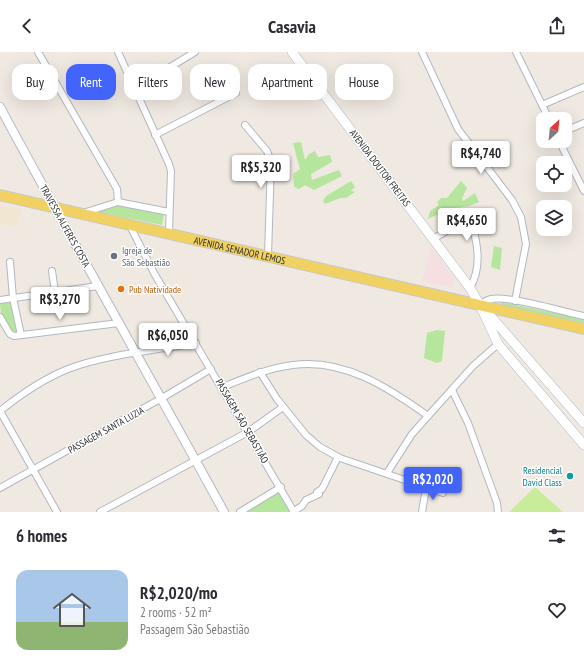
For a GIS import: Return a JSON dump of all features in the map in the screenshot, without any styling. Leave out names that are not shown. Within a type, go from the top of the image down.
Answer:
[{"type":"main road","name":"AVENIDA DOUTOR FREITAS","points":[[292,52],[470,288],[480,305],[498,344],[584,445]]},
{"type":"main road","name":"AVENIDA SENADOR LEMOS","points":[[0,195],[81,213],[130,226],[169,232],[584,329]]},
{"type":"main road","name":"AVENIDA DOUTOR FREITAS","points":[[480,305],[582,421]]},
{"type":"main road","points":[[554,409],[561,406],[564,400]]},
{"type":"main road","points":[[568,426],[572,421],[582,421]]},
{"type":"street","points":[[38,52],[117,190],[118,202]]},
{"type":"street","points":[[118,52],[124,66]]},
{"type":"street","points":[[176,64],[195,52]]},
{"type":"street","points":[[422,52],[458,129],[512,200],[521,217],[526,244],[515,301]]},
{"type":"street","points":[[516,52],[546,112]]},
{"type":"street","points":[[542,105],[584,87]]},
{"type":"street","points":[[139,100],[170,171],[169,232]]},
{"type":"street","points":[[155,135],[222,100]]},
{"type":"street","name":"TRAVESSA ALFERES COSTA","points":[[0,108],[53,208],[162,398],[224,512]]},
{"type":"street","points":[[572,128],[584,123]]},
{"type":"street","points":[[245,125],[267,151],[271,162],[268,255]]},
{"type":"street","points":[[563,148],[581,177],[584,191]]},
{"type":"street","points":[[81,213],[118,202],[169,212]]},
{"type":"street","points":[[433,239],[462,222],[468,220],[471,222],[478,250],[478,262],[475,276],[470,288]]},
{"type":"street","name":"PASSAGEM SÃO SEBASTIÃO","points":[[130,226],[154,273],[223,387],[294,512]]},
{"type":"street","points":[[10,262],[13,298],[21,335]]},
{"type":"street","points":[[52,271],[55,292]]},
{"type":"street","points":[[0,300],[98,286]]},
{"type":"street","name":"AVENIDA SENADOR LEMOS","points":[[480,305],[490,299],[515,301],[584,316]]},
{"type":"street","points":[[0,318],[10,334],[14,336],[119,323]]},
{"type":"street","points":[[57,512],[0,411],[18,397],[67,369],[136,353],[196,343]]},
{"type":"street","points":[[387,473],[412,434],[474,366],[498,344]]},
{"type":"street","points":[[223,387],[260,372],[292,365],[310,364],[340,368],[394,392],[428,416]]},
{"type":"street","name":"PASSAGEM SANTA LUZIA","points":[[0,488],[211,369]]},
{"type":"street","points":[[260,372],[283,407],[306,435],[320,447],[338,457],[443,493]]},
{"type":"street","points":[[452,390],[468,422],[497,503],[498,512]]},
{"type":"street","points":[[100,512],[195,459],[248,432],[283,407]]},
{"type":"street","points":[[294,512],[302,506],[306,500],[319,494],[317,492],[322,489],[338,457]]},
{"type":"street","points":[[240,512],[281,487]]},
{"type":"street","points":[[422,512],[426,488]]},
{"type":"shaded area","points":[[0,205],[22,209],[16,227],[0,223]]},
{"type":"shaded area","points":[[431,248],[454,278],[452,287],[422,281]]},
{"type":"green space","points":[[301,142],[305,160],[309,154],[315,151],[318,157],[330,155],[332,162],[311,174],[312,180],[339,170],[342,176],[314,190],[305,185],[299,189],[294,187],[293,174],[300,169],[293,143]]},
{"type":"green space","points":[[351,181],[355,187],[351,191],[355,192],[346,198],[340,198],[325,204],[323,201],[326,196]]},
{"type":"green space","points":[[461,181],[467,188],[462,198],[463,201],[475,193],[479,202],[469,206],[449,209],[428,219],[430,211],[439,205],[437,202],[441,198],[447,198]]},
{"type":"green space","points":[[118,205],[164,213],[162,225],[98,212],[109,206]]},
{"type":"green space","points":[[494,246],[502,248],[500,270],[491,267]]},
{"type":"green space","points":[[12,300],[20,334],[8,326],[1,312],[0,302]]},
{"type":"green space","points":[[502,302],[584,319],[584,327],[498,307]]},
{"type":"green space","points":[[437,330],[445,331],[442,361],[437,363],[424,358],[427,333]]},
{"type":"green space","points":[[535,487],[563,512],[509,512]]},
{"type":"green space","points":[[281,488],[293,512],[243,512]]},
{"type":"place","name":"Igreja de São Sebastião","points":[[114,256]]},
{"type":"place","name":"Pub Natividade","points":[[121,289]]},
{"type":"place","name":"Residencial David Class","points":[[570,476]]}]
